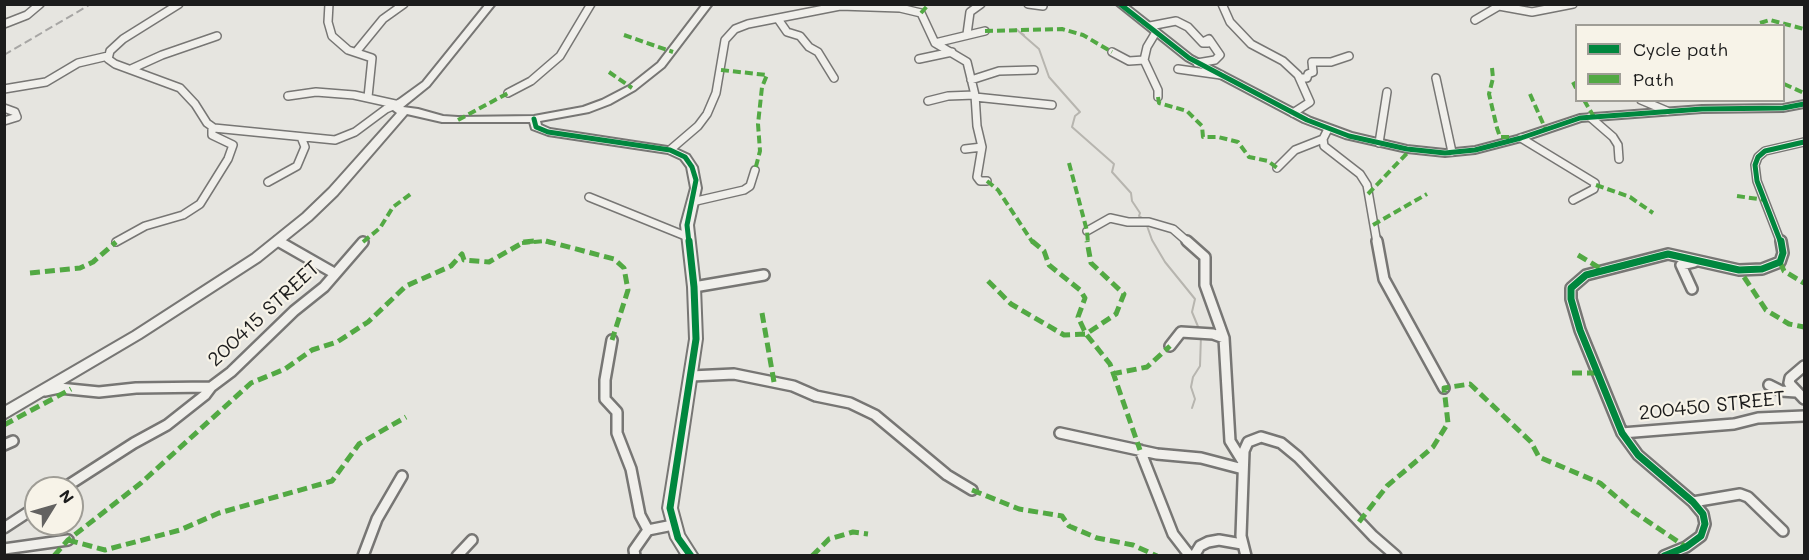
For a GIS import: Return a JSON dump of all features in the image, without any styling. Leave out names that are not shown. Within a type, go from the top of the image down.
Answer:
[{"type":"street","points":[[4,24],[27,15],[40,4]]},
{"type":"street","points":[[4,89],[46,82],[78,63],[108,56],[123,39],[179,4]]},
{"type":"street","points":[[329,4],[328,22],[332,36],[348,50],[373,59],[369,72],[368,98]]},
{"type":"street","points":[[356,52],[383,19],[404,4]]},
{"type":"street","points":[[508,93],[531,81],[560,56],[591,4]]},
{"type":"street","points":[[288,96],[316,92],[368,98],[404,106],[442,119],[458,120],[534,119],[585,110],[632,88],[661,65],[708,4]]},
{"type":"street","points":[[967,34],[970,12],[981,4]]},
{"type":"street","points":[[1028,4],[1043,6]]},
{"type":"street","points":[[1120,4],[1197,63],[1293,113],[1328,129],[1379,143],[1430,152],[1452,152],[1488,147],[1521,138],[1565,121],[1590,117],[1667,111],[1783,108],[1804,104]]},
{"type":"street","points":[[1222,4],[1230,22],[1251,44],[1282,61],[1300,78],[1310,102],[1293,113]]},
{"type":"street","points":[[1475,20],[1499,6],[1532,12],[1573,4]]},
{"type":"street","points":[[4,414],[204,292],[277,241],[333,192],[490,5]]},
{"type":"street","points":[[670,150],[698,126],[708,114],[716,93],[724,40],[729,33],[748,24],[846,6],[900,8],[921,13],[935,43],[967,62],[975,96],[977,126],[982,147],[977,177],[980,181],[987,181]]},
{"type":"street","points":[[778,19],[788,32],[800,36],[809,47],[818,52],[834,78]]},
{"type":"street","points":[[1158,97],[1158,90],[1144,60],[1153,29],[1172,20],[1188,27],[1203,43],[1208,43],[1205,41],[1209,39],[1220,55],[1211,61],[1197,63]]},
{"type":"street","points":[[935,43],[985,31]]},
{"type":"street","points":[[131,69],[157,57],[217,36]]},
{"type":"street","points":[[919,59],[952,52]]},
{"type":"street","points":[[1112,52],[1130,61],[1144,60]]},
{"type":"street","points":[[108,56],[111,62],[180,88],[212,127],[228,131],[325,140],[345,137],[382,112],[404,106]]},
{"type":"street","points":[[1300,78],[1307,78],[1308,74],[1314,72],[1312,62],[1331,62],[1349,56]]},
{"type":"street","points":[[1178,69],[1221,75]]},
{"type":"street","points":[[971,80],[999,71],[1034,70]]},
{"type":"street","points":[[1436,78],[1452,152]]},
{"type":"street","points":[[1379,143],[1387,92]]},
{"type":"street","points":[[928,101],[948,96],[975,96],[1052,105]]},
{"type":"street","points":[[1646,102],[1667,111]]},
{"type":"street","points":[[4,108],[15,112],[17,117],[4,121]]},
{"type":"street","points":[[1590,117],[1613,137],[1618,145],[1619,159]]},
{"type":"street","points":[[534,119],[537,127],[548,132],[670,150],[685,157],[692,166],[696,180],[688,216],[688,237],[694,287],[696,339],[671,489],[670,514],[673,525],[691,555]]},
{"type":"street","points":[[116,242],[144,226],[183,215],[200,204],[228,159],[233,145],[212,135],[212,127]]},
{"type":"street","points":[[1277,168],[1295,150],[1323,140],[1328,129]]},
{"type":"street","points":[[268,182],[297,166],[304,147],[301,137]]},
{"type":"street","points":[[1521,138],[1596,185],[1594,189],[1573,200]]},
{"type":"street","points":[[1323,140],[1327,150],[1354,169],[1364,180],[1384,279],[1444,388]]},
{"type":"street","points":[[1668,555],[1686,548],[1703,533],[1705,524],[1703,514],[1693,502],[1646,463],[1622,433],[1580,330],[1571,299],[1571,288],[1587,275],[1654,256],[1675,254],[1739,270],[1762,269],[1780,262],[1783,254],[1781,242],[1758,181],[1755,165],[1758,157],[1765,151],[1804,142]]},
{"type":"street","points":[[965,149],[982,147]]},
{"type":"street","points":[[692,202],[744,190],[750,186],[755,170]]},
{"type":"street","points":[[589,197],[627,213],[657,222],[688,237]]},
{"type":"street","points":[[1087,231],[1110,218],[1128,222],[1149,222],[1173,229],[1205,256],[1206,285],[1224,338],[1230,441],[1243,466]]},
{"type":"street","points":[[277,241],[314,264],[334,273]]},
{"type":"street","name":"200415 STREET","points":[[45,391],[72,389],[92,392],[136,388],[211,387],[231,372],[294,311],[324,287],[363,242]]},
{"type":"street","points":[[1692,289],[1681,265],[1700,261]]},
{"type":"street","points":[[694,287],[764,275]]},
{"type":"street","points":[[1170,346],[1181,332],[1213,334],[1224,338]]},
{"type":"street","points":[[612,340],[605,380],[605,399],[617,412],[617,433],[631,469],[640,515],[648,530]]},
{"type":"street","points":[[1801,395],[1789,383],[1790,378],[1804,366]]},
{"type":"street","points":[[691,376],[734,374],[793,386],[816,396],[850,403],[875,416],[947,475],[972,490]]},
{"type":"street","points":[[1769,385],[1801,395]]},
{"type":"street","points":[[83,476],[167,425],[205,395],[211,387]]},
{"type":"street","name":"200450 STREET","points":[[1622,433],[1804,416]]},
{"type":"street","points":[[1060,433],[1140,450],[1243,466]]},
{"type":"street","points":[[1246,555],[1242,544],[1244,451],[1248,442],[1261,437],[1281,443],[1298,457],[1373,536],[1396,555]]},
{"type":"street","points":[[1140,450],[1173,534],[1192,555],[1200,546],[1208,542],[1219,540],[1242,544]]},
{"type":"street","points":[[363,555],[377,519],[402,476]]},
{"type":"street","points":[[1693,502],[1740,494],[1748,496],[1783,531]]},
{"type":"street","points":[[4,528],[24,515]]},
{"type":"street","points":[[635,555],[634,550],[648,530],[673,525]]},
{"type":"street","points":[[4,549],[68,540]]},
{"type":"street","points":[[457,555],[472,540]]},
{"type":"waterway","points":[[1016,29],[1039,49],[1049,77],[1080,112],[1075,116],[1072,127],[1114,164],[1112,172],[1131,193],[1132,201],[1140,213],[1139,216],[1144,219]]},
{"type":"waterway","points":[[1020,32],[1024,35]]},
{"type":"waterway","points":[[1146,223],[1152,240],[1165,262],[1195,299],[1192,312],[1199,329]]},
{"type":"waterway","points":[[1192,408],[1195,399],[1191,387],[1193,377],[1200,366],[1201,335]]},
{"type":"railway","points":[[4,55],[91,4]]},
{"type":"marked path","points":[[921,13],[929,4]]},
{"type":"marked path","points":[[1760,23],[1770,20],[1804,29]]},
{"type":"marked path","points":[[985,31],[1062,29],[1083,35],[1112,52]]},
{"type":"marked path","points":[[624,35],[673,52]]},
{"type":"marked path","points":[[1492,68],[1493,78],[1489,94],[1497,128],[1500,137],[1512,137]]},
{"type":"marked path","points":[[721,70],[767,75],[762,87],[758,124],[760,151],[755,170]]},
{"type":"marked path","points":[[609,72],[632,88]]},
{"type":"marked path","points":[[1573,82],[1575,86]]},
{"type":"marked path","points":[[1785,84],[1804,93]]},
{"type":"marked path","points":[[458,120],[508,93]]},
{"type":"marked path","points":[[1530,94],[1545,128]]},
{"type":"marked path","points":[[1158,97],[1159,103],[1187,111],[1202,126],[1203,137],[1218,137],[1238,142],[1249,157],[1268,161],[1277,168]]},
{"type":"marked path","points":[[1585,102],[1594,117]]},
{"type":"marked path","points":[[1368,194],[1411,149]]},
{"type":"marked path","points":[[988,281],[1011,304],[1064,335],[1086,334],[1116,314],[1124,294],[1091,263],[1088,254],[1087,231],[1069,163]]},
{"type":"marked path","points":[[987,181],[998,190],[1034,244],[1044,251],[1049,265],[1080,290],[1085,298],[1078,317],[1086,334],[1110,364],[1140,450]]},
{"type":"marked path","points":[[1596,185],[1630,197],[1653,213]]},
{"type":"marked path","points":[[363,242],[380,228],[393,207],[412,193]]},
{"type":"marked path","points":[[1373,225],[1427,194]]},
{"type":"marked path","points":[[1737,196],[1765,200]]},
{"type":"marked path","points":[[54,556],[68,540],[141,483],[251,383],[285,369],[312,350],[337,342],[368,322],[406,286],[451,266],[462,254],[464,260],[489,262],[524,242],[544,241],[614,259],[624,268],[628,290],[612,340]]},
{"type":"marked path","points":[[30,273],[80,268],[93,262],[116,242]]},
{"type":"marked path","points":[[1578,255],[1603,270]]},
{"type":"marked path","points":[[1780,262],[1784,271],[1804,283]]},
{"type":"marked path","points":[[1744,277],[1766,310],[1789,324],[1804,327]]},
{"type":"marked path","points":[[762,313],[774,382]]},
{"type":"marked path","points":[[1112,374],[1147,367],[1170,346]]},
{"type":"marked path","points":[[1572,373],[1596,373]]},
{"type":"marked path","points":[[1359,522],[1387,486],[1433,447],[1448,423],[1444,388],[1470,384],[1531,442],[1539,457],[1600,483],[1634,512],[1686,547]]},
{"type":"marked path","points":[[4,425],[71,389]]},
{"type":"marked path","points":[[68,540],[105,550],[180,530],[219,513],[332,481],[359,444],[406,417]]},
{"type":"marked path","points":[[972,490],[1019,509],[1062,516],[1069,526],[1097,538],[1133,545],[1157,556]]},
{"type":"marked path","points":[[812,556],[829,539],[853,532],[868,534]]},
{"type":"cycle path","points":[[1120,4],[1189,58],[1307,120],[1349,136],[1407,149],[1445,153],[1475,150],[1521,138],[1580,118],[1702,109],[1783,108],[1804,104]]},
{"type":"cycle path","points":[[534,119],[536,127],[548,132],[670,150],[685,157],[692,167],[696,188],[687,225],[694,287],[696,339],[670,508],[678,538],[691,556]]},
{"type":"cycle path","points":[[1664,556],[1686,547],[1701,536],[1705,524],[1703,514],[1693,502],[1638,455],[1622,433],[1580,330],[1571,299],[1571,288],[1586,275],[1668,254],[1739,270],[1762,269],[1780,262],[1783,253],[1781,242],[1757,181],[1755,165],[1758,157],[1765,151],[1804,142]]}]
